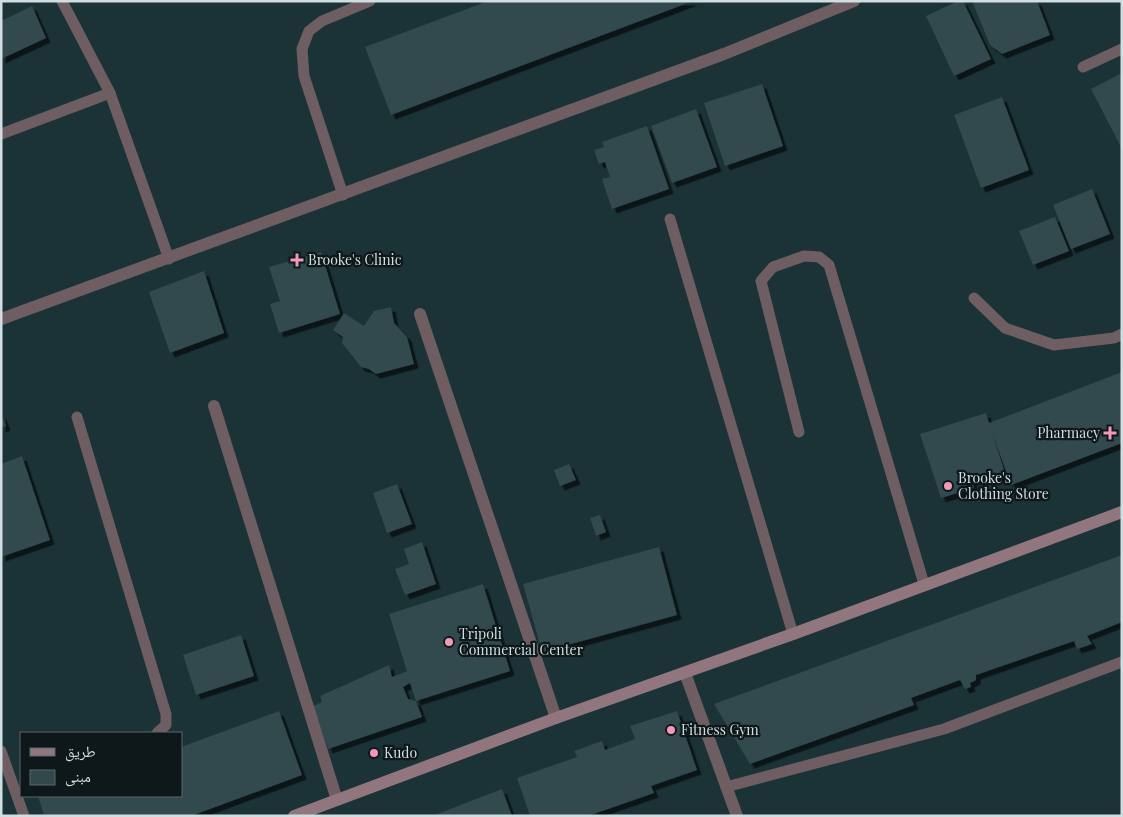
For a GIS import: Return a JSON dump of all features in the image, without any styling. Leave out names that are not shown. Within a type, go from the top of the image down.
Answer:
[{"type":"main road","points":[[299,815],[556,718],[793,634],[1122,512]]},
{"type":"street","points":[[1,319],[724,54],[854,1]]},
{"type":"street","points":[[420,314],[556,718]]},
{"type":"street","points":[[214,406],[337,800]]},
{"type":"street","points":[[685,673],[737,816]]},
{"type":"lane","points":[[62,1],[110,94],[169,259]]},
{"type":"lane","points":[[343,195],[304,76],[302,49],[309,31],[322,21],[370,1]]},
{"type":"lane","points":[[1083,67],[1122,49]]},
{"type":"lane","points":[[1,134],[110,94]]},
{"type":"lane","points":[[670,219],[793,634]]},
{"type":"lane","points":[[798,432],[761,280],[773,267],[804,256],[819,258],[829,264],[924,584]]},
{"type":"lane","points":[[974,298],[1005,328],[1054,345],[1114,338],[1122,334]]},
{"type":"lane","points":[[76,418],[166,714],[166,725],[158,732]]},
{"type":"lane","points":[[726,787],[944,729],[1122,662]]},
{"type":"lane","points":[[1,751],[18,786]]},
{"type":"lane","points":[[20,797],[24,816]]},
{"type":"building","points":[[488,1],[693,1],[391,115],[365,47]]},
{"type":"building","points":[[958,1],[963,1],[991,59],[954,76],[926,16]]},
{"type":"building","points":[[972,1],[1037,1],[1050,35],[1002,54],[990,45]]},
{"type":"building","points":[[32,6],[46,38],[1,59],[1,21]]},
{"type":"building","points":[[1122,73],[1122,149],[1091,89]]},
{"type":"building","points":[[762,84],[783,146],[725,166],[704,103]]},
{"type":"building","points":[[1002,97],[1029,170],[981,188],[954,115]]},
{"type":"building","points":[[696,109],[717,167],[672,183],[651,126]]},
{"type":"building","points":[[647,126],[669,189],[612,209],[602,179],[610,177],[605,162],[599,164],[594,150],[604,147],[602,142]]},
{"type":"building","points":[[1092,189],[1110,234],[1071,249],[1053,205]]},
{"type":"building","points":[[1055,217],[1069,251],[1033,265],[1019,231]]},
{"type":"building","points":[[321,252],[340,314],[279,333],[270,304],[280,301],[269,267]]},
{"type":"building","points":[[204,271],[224,333],[170,353],[149,292]]},
{"type":"building","points":[[391,307],[394,323],[407,337],[414,364],[376,374],[369,369],[361,367],[342,343],[343,337],[333,330],[344,313],[364,326],[374,311]]},
{"type":"building","points":[[1122,372],[1122,443],[1011,485],[993,435],[1006,476],[993,480],[991,475],[972,481],[974,488],[941,498],[920,434],[986,413],[989,423]]},
{"type":"building","points":[[1,413],[6,426],[1,428]]},
{"type":"building","points":[[22,456],[50,540],[1,557],[1,464]]},
{"type":"building","points":[[569,464],[576,480],[560,486],[554,470]]},
{"type":"building","points":[[397,484],[412,524],[387,533],[373,493]]},
{"type":"building","points":[[600,515],[606,532],[596,536],[590,518]]},
{"type":"building","points":[[422,542],[436,584],[405,595],[395,569],[409,564],[404,549]]},
{"type":"building","points":[[659,547],[677,615],[542,652],[523,584]]},
{"type":"building","points":[[1122,555],[1122,622],[1087,636],[1092,644],[1077,649],[1074,641],[976,675],[976,680],[970,683],[971,687],[965,689],[960,680],[911,698],[914,705],[750,764],[714,704]]},
{"type":"building","name":"Tripoli Commercial Center","points":[[483,584],[510,671],[416,701],[422,717],[328,749],[313,706],[322,702],[320,696],[389,665],[392,677],[407,671],[389,614]],"holes":[[[410,683],[416,701],[408,699],[403,687]]]},
{"type":"building","points":[[241,635],[254,676],[196,695],[183,655]]},
{"type":"building","points":[[279,711],[302,775],[191,816],[44,816],[38,797],[182,797],[182,747]]},
{"type":"building","points":[[677,711],[697,770],[651,786],[654,793],[588,816],[530,816],[517,778],[577,757],[574,751],[602,741],[605,750],[635,739],[630,726]]},
{"type":"building","points":[[502,789],[512,816],[432,816]]},
{"type":"place","name":"Brooke's Clinic","points":[[297,260]]},
{"type":"place","name":"Pharmacy","points":[[1110,433]]},
{"type":"place","name":"Brooke's Clothing Store","points":[[948,486]]},
{"type":"place","name":"Tripoli Commercial Center","points":[[449,642]]},
{"type":"place","name":"Fitness Gym","points":[[671,730]]},
{"type":"place","name":"Kudo","points":[[374,753]]}]
